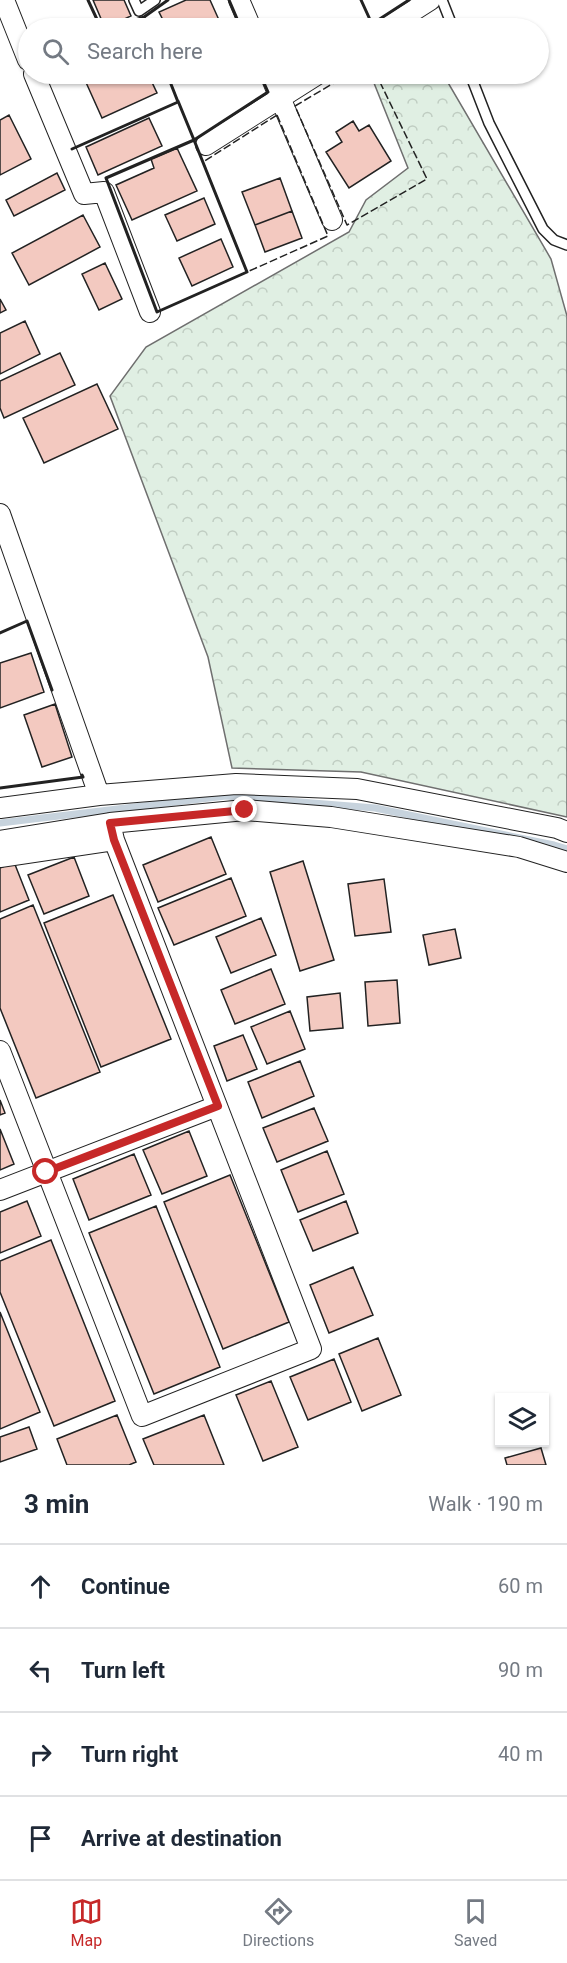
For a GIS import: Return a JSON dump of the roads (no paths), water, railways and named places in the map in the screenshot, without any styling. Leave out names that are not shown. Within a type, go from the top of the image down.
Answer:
[{"type":"street","points":[[4,0],[18,35]]},
{"type":"street","points":[[240,0],[248,18]]},
{"type":"street","points":[[402,18],[430,0]]},
{"type":"street","points":[[38,84],[84,194],[104,192],[150,312]]},
{"type":"street","points":[[275,84],[332,220]]},
{"type":"street","points":[[206,145],[303,84]]},
{"type":"street","points":[[0,514],[99,795]]},
{"type":"street","points":[[0,808],[99,795],[236,784],[357,789],[557,828],[567,832]]},
{"type":"street","points":[[0,841],[112,831],[245,810],[331,818],[519,847],[567,862]]},
{"type":"street","points":[[0,857],[112,831]]},
{"type":"street","points":[[0,1051],[142,1416],[311,1349],[112,831]]},
{"type":"street","points":[[0,1190],[218,1106]]},
{"type":"lane","points":[[134,0],[139,10],[155,0]]},
{"type":"lane","points":[[442,0],[449,18]]},
{"type":"lane","points":[[474,84],[489,123],[543,229],[554,240],[567,245]]},
{"type":"waterway","points":[[0,823],[226,796],[375,808],[567,849]]}]
